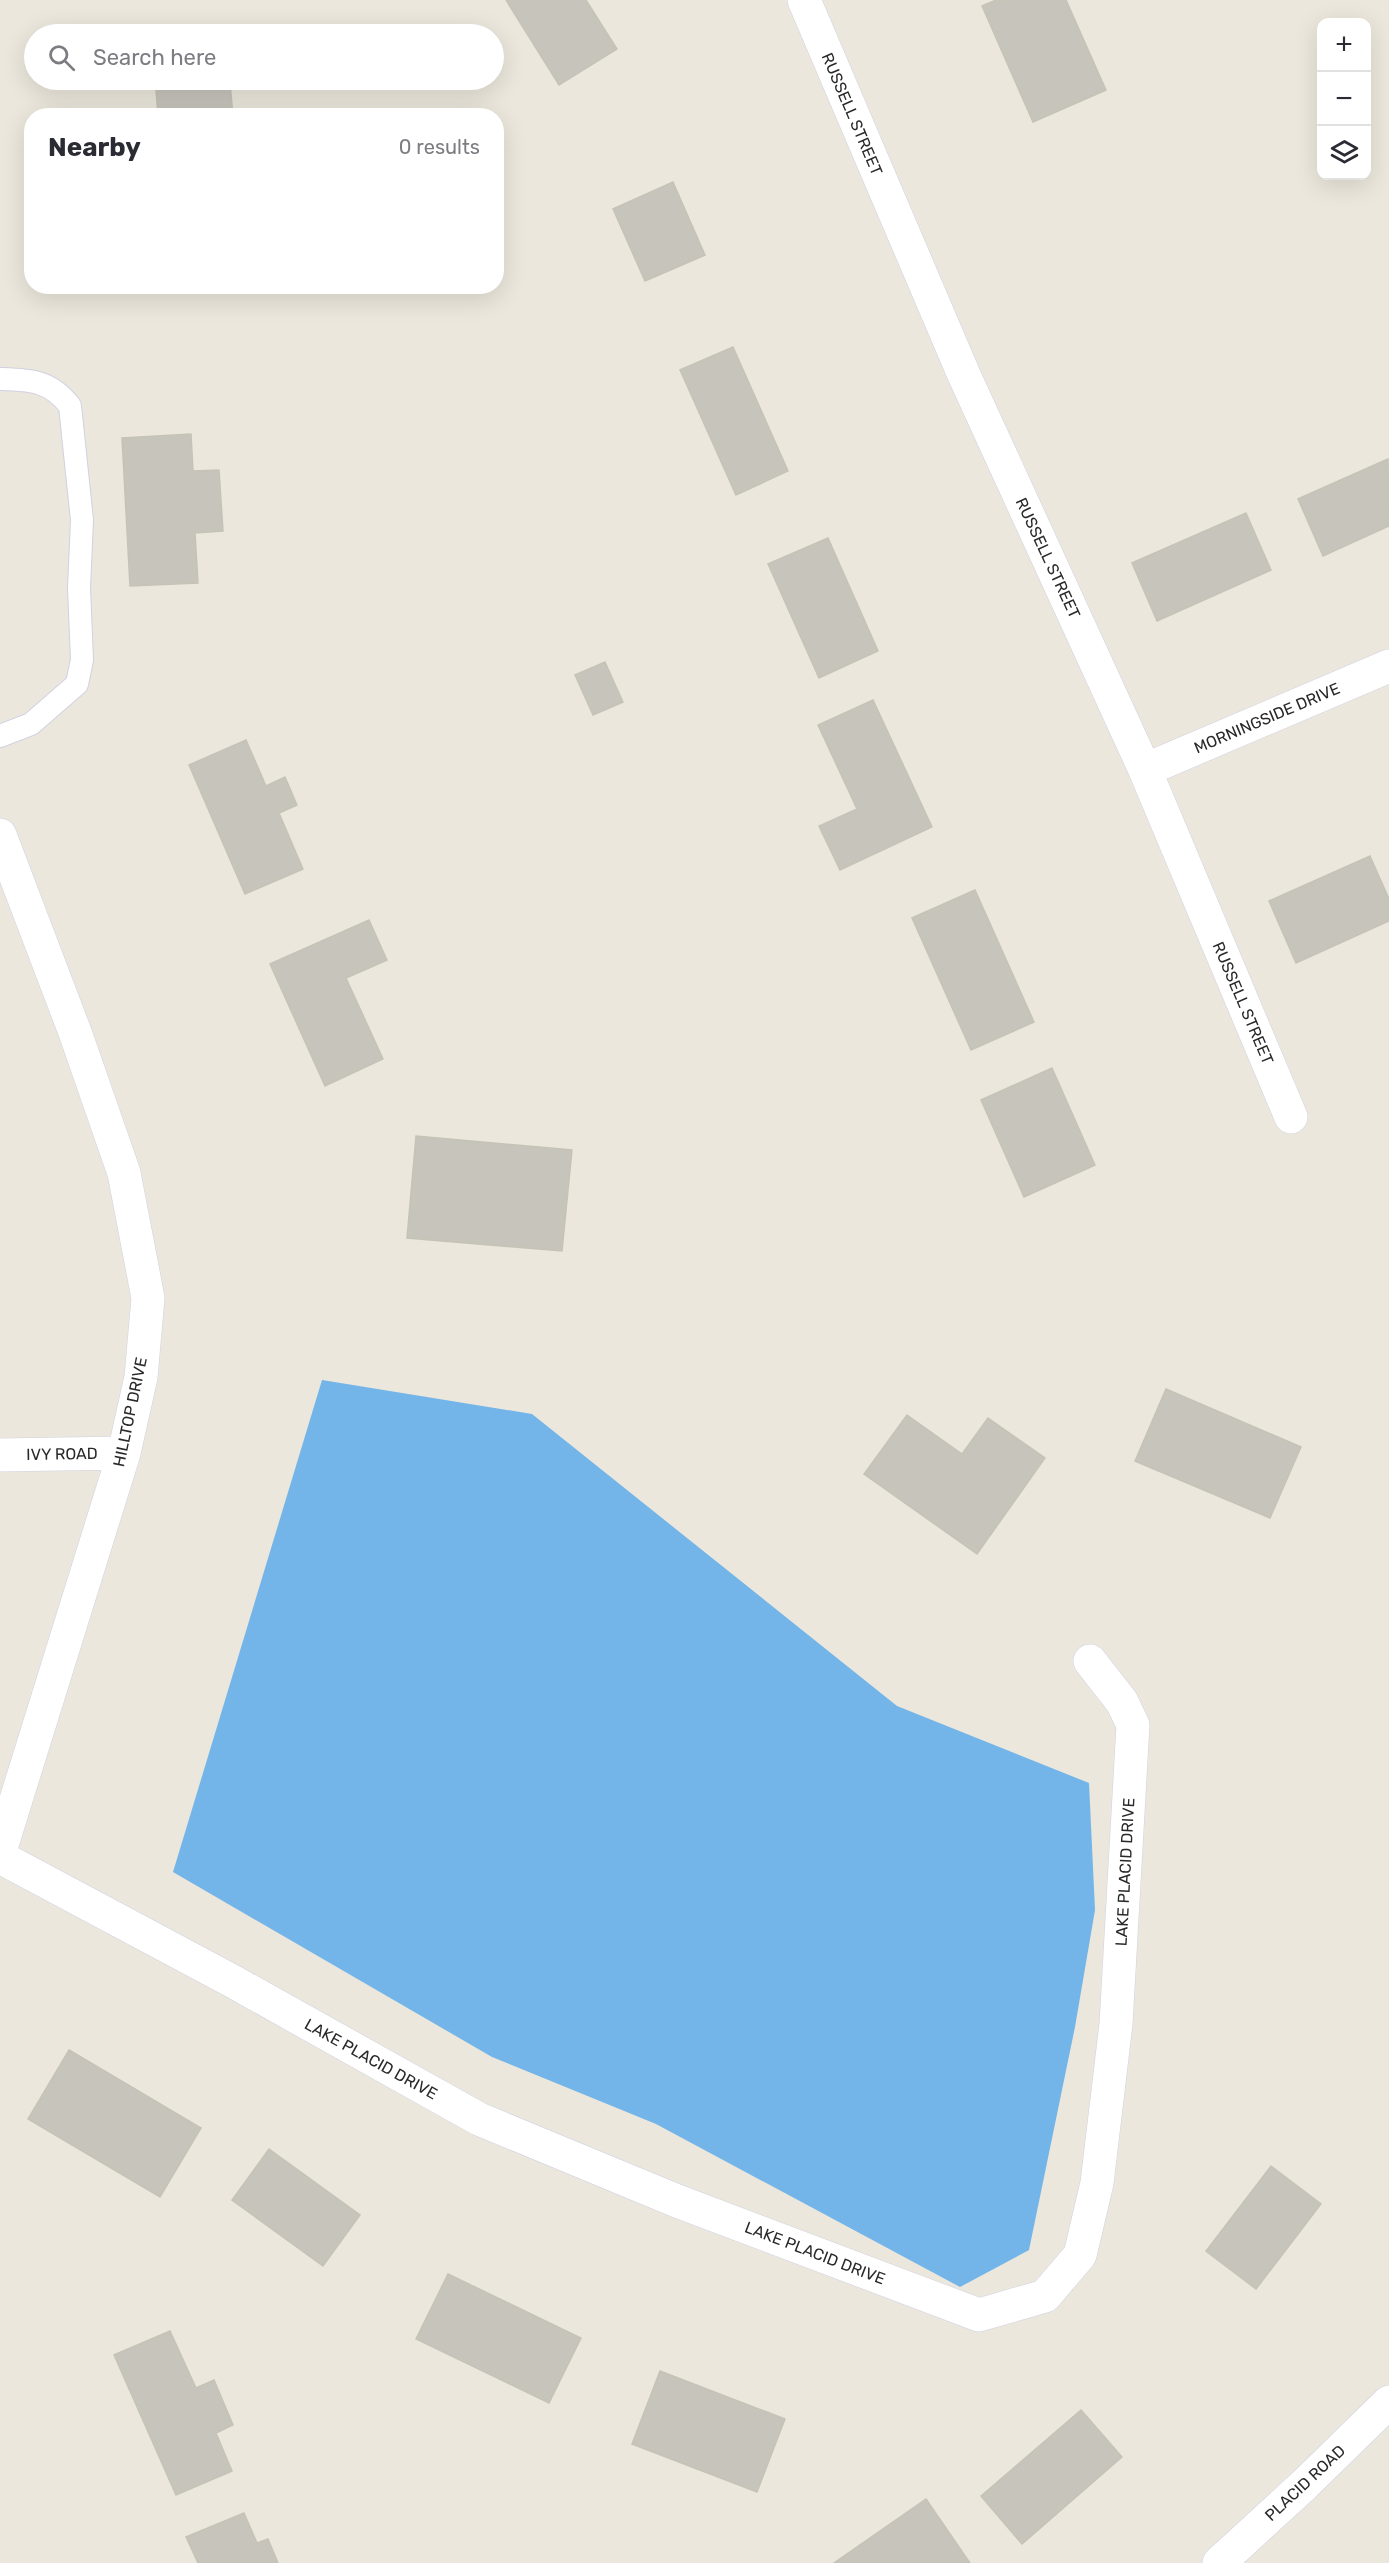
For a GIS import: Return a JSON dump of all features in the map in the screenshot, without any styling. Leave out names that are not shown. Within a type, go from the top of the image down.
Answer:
[{"type":"street","name":"RUSSELL STREET","points":[[804,0],[964,375],[1145,770],[1291,1117]]},
{"type":"street","name":"MORNINGSIDE DRIVE","points":[[1145,770],[1389,666]]},
{"type":"street","name":"HILLTOP DRIVE","points":[[0,835],[76,1035],[124,1173],[148,1298],[141,1377],[124,1453],[0,1851]]},
{"type":"street","name":"IVY ROAD","points":[[0,1455],[124,1453]]},
{"type":"street","name":"LAKE PLACID DRIVE","points":[[0,1857],[234,1982],[479,2119],[677,2202],[979,2315],[1045,2296],[1080,2255],[1097,2183],[1116,2024],[1133,1725],[1122,1702],[1090,1661]]},
{"type":"street","name":"PLACID ROAD","points":[[1219,2563],[1304,2485],[1389,2402]]},
{"type":"lane","points":[[0,379],[33,380],[59,392],[70,406],[82,520],[79,588],[82,660],[77,684],[31,724],[0,736]]},
{"type":"water","points":[[322,1380],[532,1414],[897,1706],[1089,1783],[1095,1910],[1075,2027],[1029,2250],[960,2287],[656,2124],[492,2057],[173,1872]]},
{"type":"building","points":[[506,0],[586,0],[617,49],[559,85]]},
{"type":"building","points":[[996,0],[1066,0],[1106,90],[1033,122],[982,6]]},
{"type":"building","points":[[156,90],[231,90],[232,108],[157,108]]},
{"type":"building","points":[[673,182],[705,255],[645,281],[613,209]]},
{"type":"building","points":[[733,347],[788,471],[736,495],[680,370]]},
{"type":"building","points":[[191,434],[193,471],[219,470],[223,531],[195,533],[198,583],[130,586],[122,438]]},
{"type":"building","points":[[1388,459],[1389,526],[1323,556],[1298,499]]},
{"type":"building","points":[[1246,513],[1271,570],[1157,621],[1132,563]]},
{"type":"building","points":[[828,538],[878,651],[819,678],[768,564]]},
{"type":"building","points":[[605,662],[623,702],[593,715],[575,675]]},
{"type":"building","points":[[873,700],[932,827],[840,870],[819,826],[857,809],[818,725]]},
{"type":"building","points":[[246,740],[266,786],[285,777],[297,805],[279,813],[303,869],[245,894],[189,765]]},
{"type":"building","points":[[1370,856],[1389,899],[1389,921],[1296,963],[1269,901]]},
{"type":"building","points":[[975,890],[1034,1022],[971,1050],[912,918]]},
{"type":"building","points":[[369,920],[387,960],[346,978],[383,1059],[325,1086],[270,964]]},
{"type":"building","points":[[1052,1068],[1095,1165],[1024,1197],[981,1100]]},
{"type":"building","points":[[416,1136],[572,1150],[562,1251],[407,1238]]},
{"type":"building","points":[[1166,1389],[1301,1447],[1270,1518],[1135,1461]]},
{"type":"building","points":[[907,1415],[962,1454],[988,1418],[1045,1458],[977,1554],[864,1474]]},
{"type":"building","points":[[69,2050],[201,2128],[160,2197],[28,2119]]},
{"type":"building","points":[[269,2149],[360,2215],[323,2266],[232,2200]]},
{"type":"building","points":[[1271,2166],[1321,2204],[1256,2289],[1206,2251]]},
{"type":"building","points":[[448,2274],[581,2338],[549,2403],[416,2339]]},
{"type":"building","points":[[170,2331],[196,2388],[214,2380],[233,2425],[216,2433],[232,2471],[176,2495],[114,2355]]},
{"type":"building","points":[[660,2371],[785,2419],[757,2492],[632,2444]]},
{"type":"building","points":[[1081,2410],[1122,2457],[1022,2544],[981,2496]]},
{"type":"building","points":[[926,2499],[970,2563],[834,2563]]},
{"type":"building","points":[[244,2513],[257,2543],[268,2539],[278,2563],[198,2563],[186,2537]]}]
